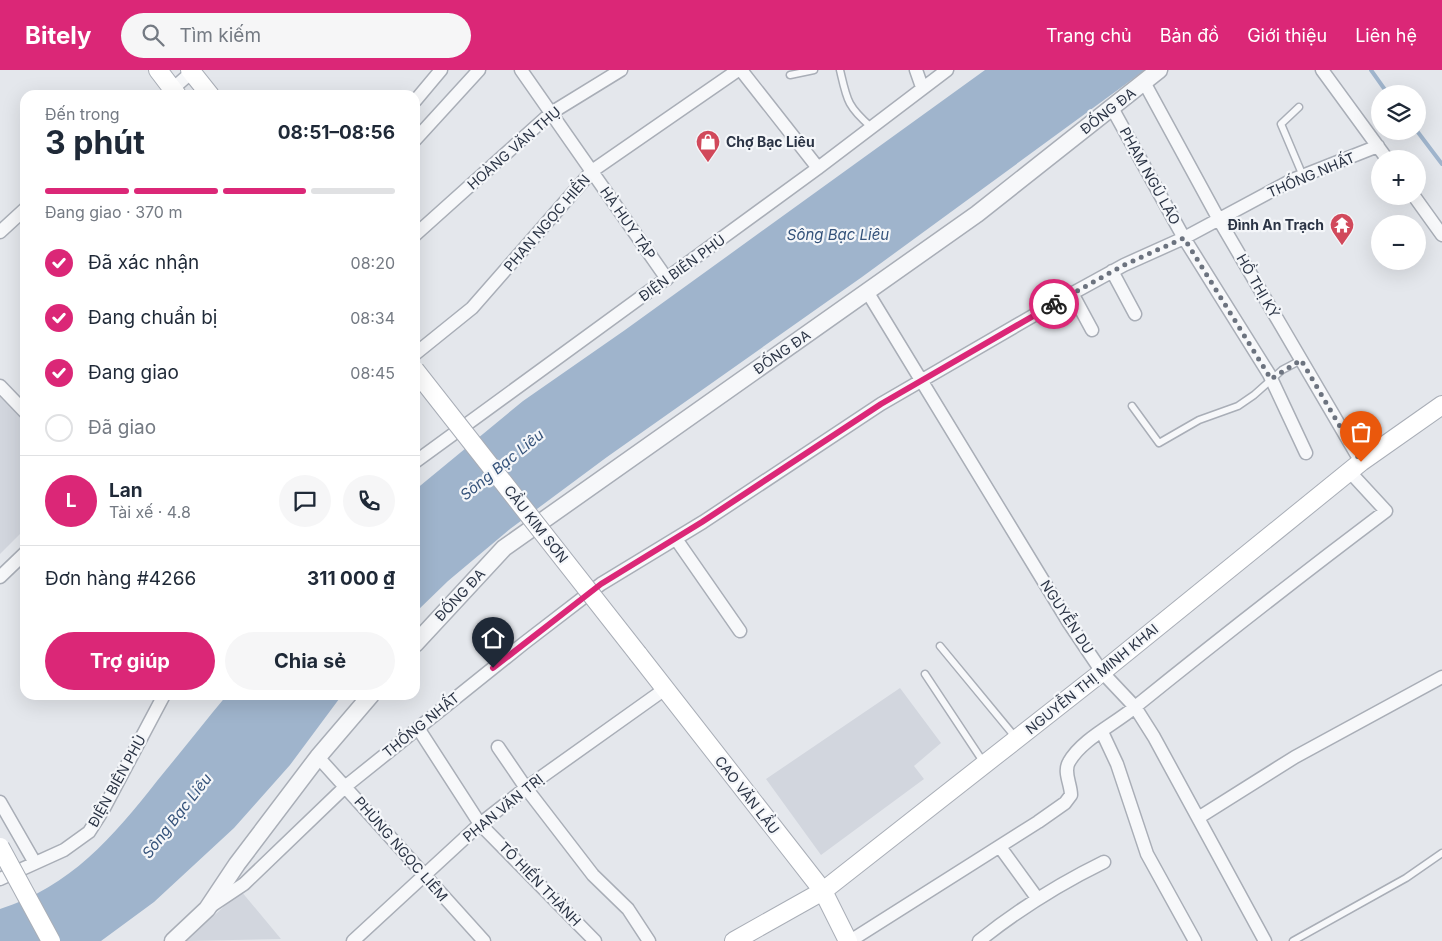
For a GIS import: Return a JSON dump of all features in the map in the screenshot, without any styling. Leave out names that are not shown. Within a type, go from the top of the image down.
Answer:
[{"type":"main road","points":[[158,70],[170,90]]},
{"type":"main road","points":[[192,71],[206,90]]},
{"type":"main road","name":"CẦU KIM SƠN","points":[[420,376],[638,654]]},
{"type":"main road","name":"NGUYỄN THỊ MINH KHAI","points":[[734,941],[822,891],[1102,672],[1355,466],[1442,405]]},
{"type":"main road","name":"CAO VĂN LẦU","points":[[638,654],[822,891],[849,941]]},
{"type":"main road","points":[[0,847],[51,941]]},
{"type":"street","points":[[420,95],[441,70]]},
{"type":"street","points":[[420,135],[479,70]]},
{"type":"street","name":"HÀ HUY TẬP","points":[[521,70],[667,279]]},
{"type":"street","name":"HOÀNG VĂN THỤ","points":[[420,231],[551,113],[620,70]]},
{"type":"street","points":[[740,70],[818,168]]},
{"type":"street","name":"PHAN NGỌC HIỂN","points":[[420,350],[472,308],[592,171],[740,70]]},
{"type":"street","points":[[916,70],[922,87]]},
{"type":"street","name":"ĐIỆN BIÊN PHỦ","points":[[420,458],[818,168],[922,87],[947,70]]},
{"type":"street","name":"ĐỐNG ĐA","points":[[420,639],[504,548],[615,467],[977,214],[1159,70]]},
{"type":"street","points":[[1322,70],[1381,150]]},
{"type":"street","points":[[175,90],[192,71]]},
{"type":"street","name":"HỒ THỊ KỶ","points":[[1135,707],[1209,646],[1386,511],[1355,466],[1301,360],[1218,218],[1144,82]]},
{"type":"street","name":"PHẠM NGŨ LÃO","points":[[1112,108],[1184,238],[1271,379],[1306,453]]},
{"type":"street","name":"THỐNG NHẤT","points":[[207,909],[244,884],[346,786],[601,584],[676,539],[881,404],[1072,293],[1112,271],[1184,238],[1218,218],[1303,176],[1378,146]]},
{"type":"street","points":[[1420,205],[1442,235]]},
{"type":"street","points":[[0,232],[20,214]]},
{"type":"street","points":[[1112,271],[1135,314]]},
{"type":"street","name":"NGUYỄN DU","points":[[868,292],[920,382],[1069,623],[1102,672],[1135,707],[1154,737],[1265,941]]},
{"type":"street","points":[[1072,293],[1092,330]]},
{"type":"street","points":[[0,386],[20,407]]},
{"type":"street","points":[[676,539],[740,631]]},
{"type":"street","points":[[0,577],[20,558]]},
{"type":"street","points":[[1198,818],[1295,756],[1442,677]]},
{"type":"street","name":"PHAN VĂN TRỊ","points":[[353,941],[480,824],[526,788],[665,689]]},
{"type":"street","name":"ĐIỆN BIÊN PHỦ","points":[[0,879],[64,850],[89,832],[103,810],[161,700]]},
{"type":"street","points":[[173,941],[207,909],[236,864],[318,757],[367,700]]},
{"type":"street","points":[[849,941],[1000,847],[1064,803],[1071,795],[1071,785],[1066,773],[1068,764],[1084,744],[1135,707]]},
{"type":"street","name":"TÔ HIẾN THÀNH","points":[[418,728],[480,824],[595,941]]},
{"type":"street","points":[[1102,732],[1117,764],[1147,854],[1195,941]]},
{"type":"street","points":[[498,747],[526,788],[593,874],[628,909],[650,941]]},
{"type":"street","name":"PHÙNG NGỌC LIÊM","points":[[318,757],[346,786],[424,877],[484,941]]},
{"type":"street","points":[[0,802],[35,863]]},
{"type":"street","points":[[1000,847],[1037,898]]},
{"type":"street","points":[[979,941],[1060,883],[1104,862]]},
{"type":"lane","points":[[790,75],[814,70]]},
{"type":"lane","points":[[840,70],[846,98],[856,114],[871,127]]},
{"type":"lane","points":[[1298,107],[1282,124],[1303,176]]},
{"type":"lane","points":[[1132,406],[1160,443],[1200,420],[1238,406],[1254,395],[1271,379],[1301,360]]},
{"type":"lane","points":[[940,646],[1016,739]]},
{"type":"lane","points":[[925,674],[985,764]]},
{"type":"lane","points":[[1293,941],[1406,878],[1441,855]]},
{"type":"shaded area","points":[[0,395],[20,417],[20,534],[0,554]]},
{"type":"shaded area","points":[[900,688],[941,743],[914,766],[924,779],[821,855],[766,779]]},
{"type":"shaded area","points":[[241,891],[281,939],[186,941]]},
{"type":"water","name":"Sông Bạc Liêu","points":[[985,70],[1145,70],[862,277],[607,457],[510,529],[448,581],[420,608],[420,486],[523,401],[625,330]]},
{"type":"water","name":"Sông Bạc Liêu","points":[[223,700],[338,700],[290,765],[234,828],[154,902],[101,941],[0,941],[0,909],[48,888],[69,874],[124,822]]},
{"type":"waterway","points":[[1371,70],[1382,85]]},
{"type":"waterway","points":[[1424,140],[1442,164]]},
{"type":"way so far","points":[[1054,304],[1124,265],[1184,238],[1271,379],[1282,370],[1301,360],[1361,462]]},
{"type":"place","name":"Chợ Bạc Liêu","points":[[708,163]]},
{"type":"place","name":"Đình An Trạch","points":[[1342,246]]},
{"type":"route","points":[[493,668],[601,584],[702,522],[881,404],[1054,304]]}]
